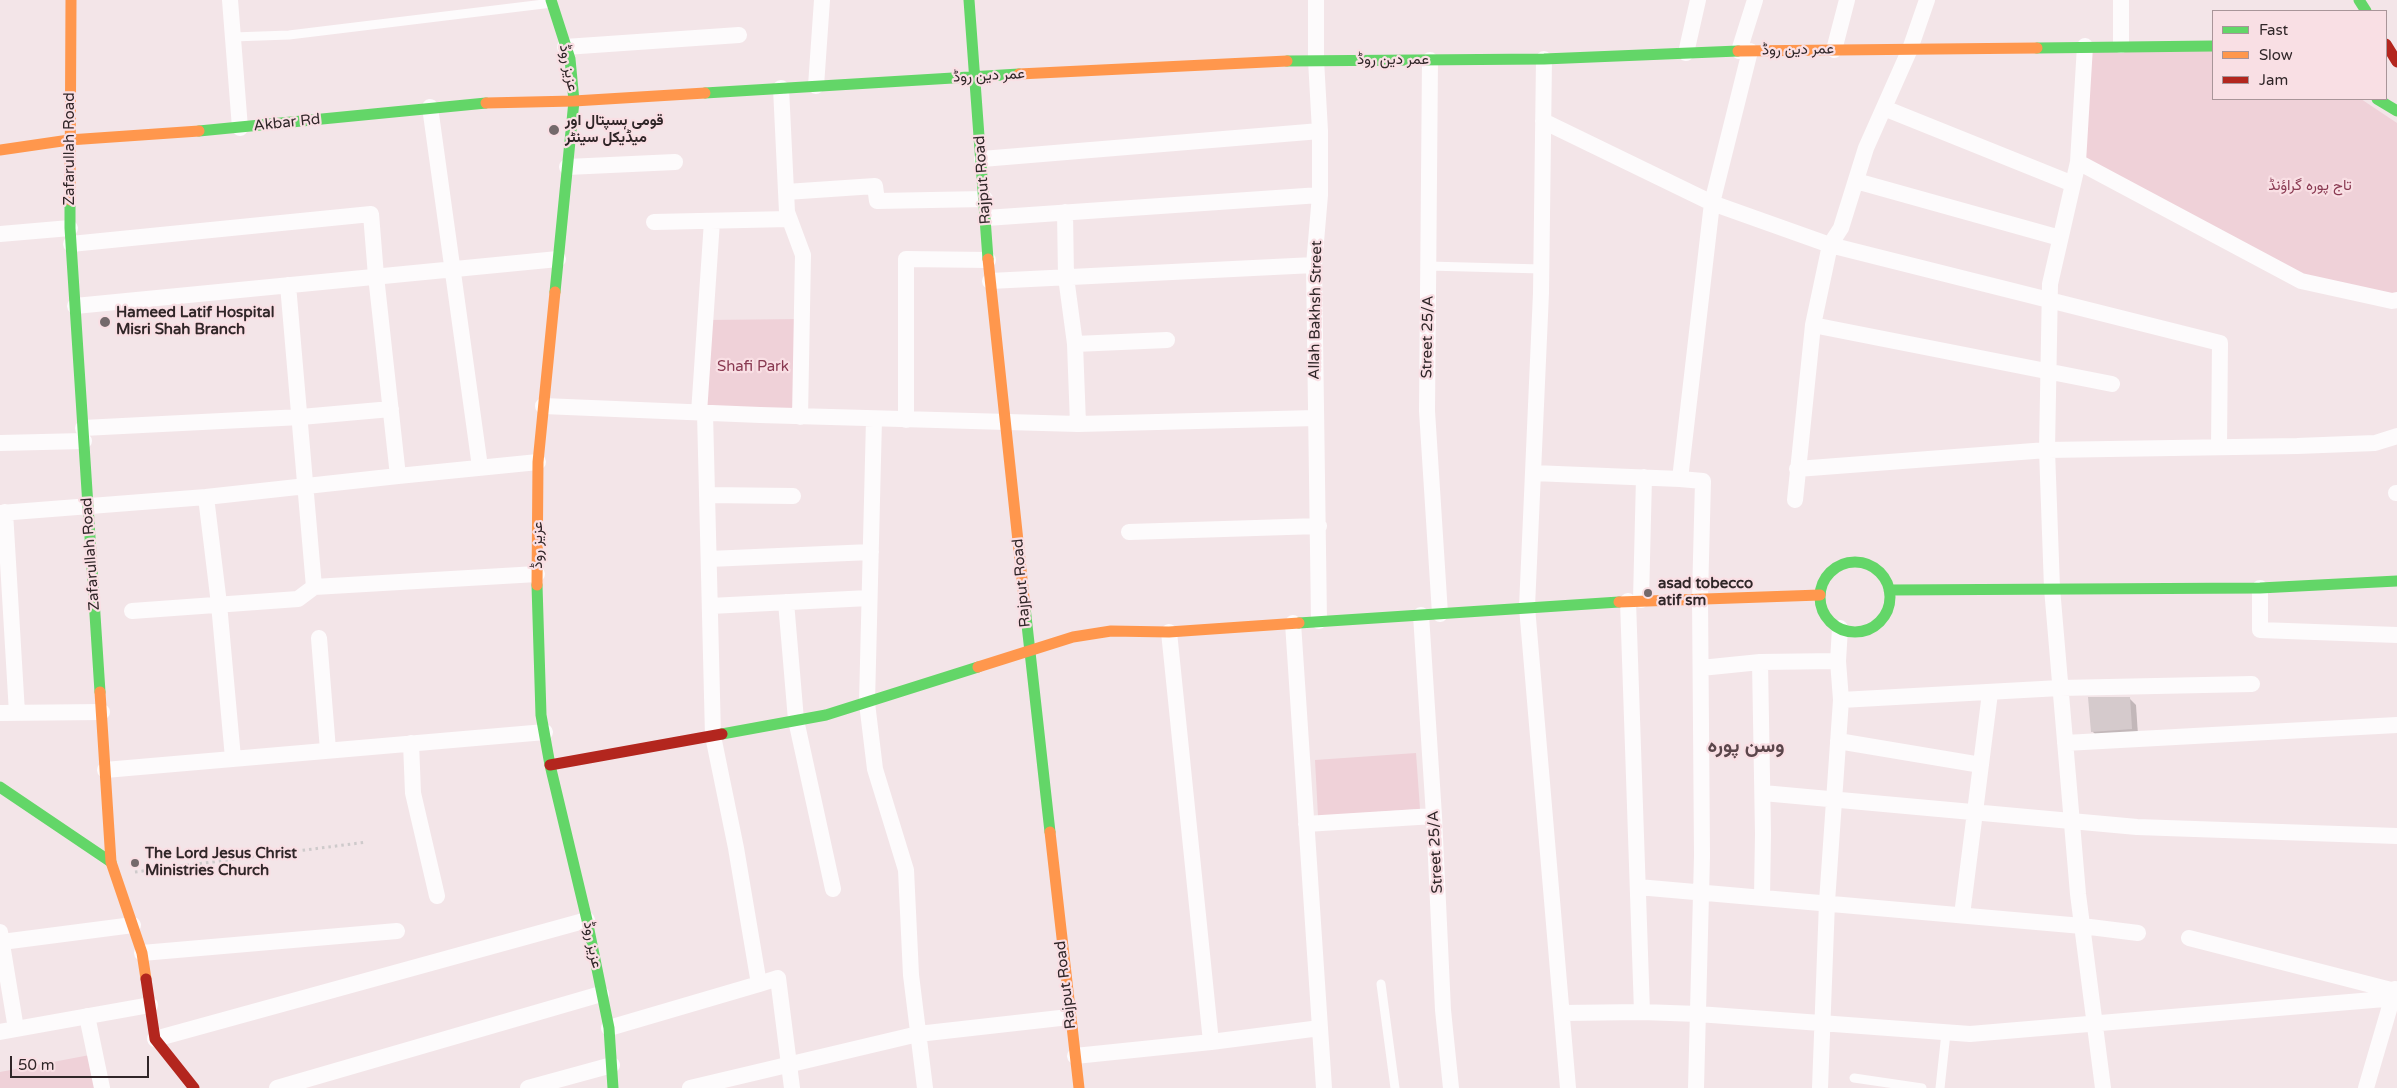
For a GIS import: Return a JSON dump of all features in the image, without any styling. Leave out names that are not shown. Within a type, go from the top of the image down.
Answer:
[{"type":"street","name":"Zafarullah Road","points":[[71,0],[70,236],[111,862],[142,953],[155,1039]]},
{"type":"street","points":[[230,0],[240,128]]},
{"type":"street","points":[[816,86],[822,0]]},
{"type":"street","name":"Rajput Road","points":[[969,0],[990,281],[1007,422],[1028,650],[1079,1088]]},
{"type":"street","name":"Allah Bakhsh Street","points":[[1316,0],[1316,60],[1320,131],[1320,195],[1314,264],[1319,621]]},
{"type":"street","points":[[1686,53],[1698,0]]},
{"type":"street","points":[[1680,479],[1712,203],[1756,0]]},
{"type":"street","points":[[1834,50],[1847,0]]},
{"type":"street","points":[[1795,500],[1813,325],[1830,246],[1841,228],[1866,148],[1910,48],[1927,0]]},
{"type":"street","points":[[2121,0],[2121,45]]},
{"type":"street","name":"عزیز روڈ","points":[[551,1],[573,79],[574,102],[538,462],[538,574],[542,715],[550,765],[587,920],[608,1028],[613,1088]]},
{"type":"street","points":[[565,47],[739,35]]},
{"type":"street","name":"عمر دین روڈ","points":[[574,102],[974,76],[1316,60],[1544,59],[1744,51],[1910,48],[2121,45],[2212,46]]},
{"type":"street","points":[[2085,46],[2078,162],[2050,284],[2047,450],[2052,588],[2060,688],[2082,926],[2103,1088]]},
{"type":"street","points":[[2389,47],[2397,62]]},
{"type":"street","points":[[1544,59],[1542,269],[1527,607],[1534,715],[1563,1013],[1568,1088]]},
{"type":"street","name":"Street 25/A","points":[[1430,60],[1427,411],[1440,614]]},
{"type":"street","points":[[781,88],[786,212],[803,255],[800,417]]},
{"type":"street","points":[[2378,100],[2397,111]]},
{"type":"street","name":"Akbar Rd","points":[[0,150],[69,140],[240,128],[466,104],[574,102]]},
{"type":"street","points":[[430,108],[480,468]]},
{"type":"street","points":[[1884,108],[2073,184]]},
{"type":"street","points":[[1543,121],[1712,203],[1830,246],[2220,343],[2219,446]]},
{"type":"street","points":[[982,159],[1320,131]]},
{"type":"street","points":[[567,167],[675,162]]},
{"type":"street","points":[[2078,162],[2301,281],[2392,301],[2397,300]]},
{"type":"street","points":[[1856,181],[2060,238]]},
{"type":"street","points":[[786,192],[875,186],[877,201],[985,199]]},
{"type":"street","points":[[986,218],[1320,195]]},
{"type":"street","points":[[1065,212],[1066,277],[1074,344],[1078,424]]},
{"type":"street","points":[[0,234],[70,236],[371,214],[398,476]]},
{"type":"street","points":[[654,222],[789,219]]},
{"type":"street","points":[[712,221],[702,413],[707,495],[713,736],[736,848],[759,984]]},
{"type":"street","points":[[75,306],[558,259]]},
{"type":"street","points":[[906,420],[906,260],[988,260]]},
{"type":"street","points":[[990,281],[1314,264]]},
{"type":"street","points":[[288,285],[307,486],[314,587]]},
{"type":"street","points":[[1813,325],[2112,384]]},
{"type":"street","points":[[1074,344],[1167,340]]},
{"type":"street","points":[[543,406],[800,417],[1078,424],[1316,418]]},
{"type":"street","points":[[0,443],[391,409]]},
{"type":"street","points":[[874,419],[867,702],[875,768],[906,870],[911,974],[925,1088]]},
{"type":"street","points":[[1797,469],[2047,450],[2375,443],[2397,436]]},
{"type":"street","points":[[17,712],[2,513],[206,497],[538,462]]},
{"type":"street","points":[[1533,473],[1703,481],[1700,597],[1701,892],[1696,1088]]},
{"type":"street","points":[[1642,1012],[1638,887],[1635,601],[1644,477]]},
{"type":"street","points":[[707,495],[793,496]]},
{"type":"street","points":[[206,497],[219,604],[233,758]]},
{"type":"street","points":[[1129,532],[1319,526]]},
{"type":"street","points":[[709,559],[871,552]]},
{"type":"street","points":[[1855,562],[1868,565],[1879,572],[1889,590],[1888,607],[1879,622],[1872,627],[1856,632],[1840,628],[1825,615],[1820,596],[1823,582],[1831,572],[1842,564],[1855,562]]},
{"type":"street","points":[[132,611],[298,599],[314,587],[538,574]]},
{"type":"street","points":[[1889,590],[2260,588],[2397,581]]},
{"type":"street","points":[[2260,588],[2260,630],[2397,635]]},
{"type":"street","points":[[550,765],[826,715],[1028,650],[1073,637],[1112,631],[1170,632],[1700,597],[1820,596]]},
{"type":"street","points":[[710,606],[870,598]]},
{"type":"street","points":[[786,602],[796,720],[833,889]]},
{"type":"street","name":"Street 25/A","points":[[1421,615],[1434,816],[1443,1010],[1451,1088]]},
{"type":"street","points":[[1293,623],[1324,1088]]},
{"type":"street","points":[[1820,1088],[1827,902],[1841,700],[1838,661],[1840,628]]},
{"type":"street","points":[[1170,632],[1211,1042]]},
{"type":"street","points":[[319,638],[328,750]]},
{"type":"street","points":[[1701,668],[1760,662],[1838,661]]},
{"type":"street","points":[[1760,662],[1763,794],[1762,897]]},
{"type":"street","points":[[1841,700],[2060,688],[2252,684]]},
{"type":"street","points":[[1962,915],[1990,693]]},
{"type":"street","points":[[0,713],[102,712]]},
{"type":"street","points":[[2065,742],[2397,725]]},
{"type":"street","points":[[105,770],[544,732]]},
{"type":"street","points":[[1838,741],[1981,765]]},
{"type":"street","points":[[411,743],[413,793],[438,896]]},
{"type":"street","points":[[0,788],[111,862]]},
{"type":"street","points":[[1763,794],[2137,827],[2397,836]]},
{"type":"street","points":[[1306,824],[1434,816]]},
{"type":"street","points":[[1638,887],[1827,902],[2138,933]]},
{"type":"street","points":[[194,1088],[155,1039],[587,920]]},
{"type":"street","points":[[133,925],[1,937],[8,1030],[150,1005]]},
{"type":"street","points":[[142,953],[397,931]]},
{"type":"street","points":[[2189,938],[2395,993]]},
{"type":"street","points":[[608,1028],[778,978],[792,1088]]},
{"type":"street","points":[[1563,1013],[1642,1012],[1698,1014],[1970,1034],[2095,1024],[2395,993]]},
{"type":"street","points":[[2366,1088],[2395,993]]},
{"type":"street","points":[[278,1088],[601,994]]},
{"type":"street","points":[[87,1016],[102,1088]]},
{"type":"street","points":[[690,1088],[918,1034],[1070,1017]]},
{"type":"street","points":[[1074,1056],[1211,1042],[1320,1028]]},
{"type":"street","points":[[528,1088],[612,1065]]},
{"type":"lane","points":[[233,37],[290,35],[551,1]]},
{"type":"lane","points":[[1428,266],[1542,269]]},
{"type":"lane","points":[[1381,984],[1395,1088]]},
{"type":"lane","points":[[1940,1088],[1946,1033]]},
{"type":"lane","points":[[1854,1078],[1922,1088]]},
{"type":"path","points":[[116,874],[367,842]]},
{"type":"green space","name":"تاج پورہ گراؤنڈ","points":[[2085,46],[2212,48],[2212,100],[2362,100],[2397,123],[2397,300],[2301,281],[2078,162]]},
{"type":"green space","name":"Shafi Park","points":[[802,319],[800,417],[699,413],[705,320]]},
{"type":"green space","points":[[1416,753],[1420,809],[1318,816],[1315,760]]},
{"type":"green space","points":[[95,1054],[102,1088],[0,1088],[0,1072]]},
{"type":"building","points":[[2088,697],[2130,697],[2132,729],[2091,732]]},
{"type":"traffic: fast","points":[[551,0],[570,59],[574,101],[555,292]]},
{"type":"traffic: fast","points":[[969,0],[988,259]]},
{"type":"traffic: fast","points":[[2359,0],[2365,10]]},
{"type":"traffic: fast","points":[[2037,48],[2212,46]]},
{"type":"traffic: fast","points":[[1287,61],[1544,59],[1738,51]]},
{"type":"traffic: fast","points":[[705,93],[1019,74]]},
{"type":"traffic: fast","points":[[2379,100],[2397,111]]},
{"type":"traffic: fast","points":[[199,131],[486,103]]},
{"type":"traffic: fast","points":[[70,200],[70,228],[100,692]]},
{"type":"traffic: fast","points":[[1855,562],[1874,568],[1884,578],[1890,597],[1884,616],[1874,626],[1855,632],[1836,626],[1826,616],[1820,597],[1826,578],[1836,568],[1855,562]]},
{"type":"traffic: fast","points":[[1889,590],[2260,588],[2397,581]]},
{"type":"traffic: fast","points":[[537,585],[541,715],[550,765],[587,920],[609,1028],[613,1088]]},
{"type":"traffic: fast","points":[[1299,623],[1619,602]]},
{"type":"traffic: fast","points":[[1025,607],[1050,832]]},
{"type":"traffic: fast","points":[[722,734],[826,715],[978,667]]},
{"type":"traffic: fast","points":[[0,787],[111,862]]},
{"type":"traffic: slow","points":[[70,200],[71,0]]},
{"type":"traffic: slow","points":[[1738,51],[2037,48]]},
{"type":"traffic: slow","points":[[1019,74],[1287,61]]},
{"type":"traffic: slow","points":[[486,103],[574,101],[705,93]]},
{"type":"traffic: slow","points":[[0,150],[69,140],[199,131]]},
{"type":"traffic: slow","points":[[988,259],[1025,607]]},
{"type":"traffic: slow","points":[[537,585],[538,462],[555,292]]},
{"type":"traffic: slow","points":[[1619,602],[1820,595]]},
{"type":"traffic: slow","points":[[978,667],[1073,637],[1111,631],[1169,632],[1299,623]]},
{"type":"traffic: slow","points":[[100,692],[111,862],[142,953],[146,979]]},
{"type":"traffic: slow","points":[[1050,832],[1079,1088]]},
{"type":"traffic: jam","points":[[2387,46],[2397,62]]},
{"type":"traffic: jam","points":[[550,765],[722,734]]},
{"type":"traffic: jam","points":[[146,979],[155,1039],[194,1088]]},
{"type":"place","name":"قومی ہسپتال اور میڈیکل سینٹر","points":[[554,130]]},
{"type":"place","name":"Hameed Latif Hospital Misri Shah Branch","points":[[105,322]]},
{"type":"place","name":"asad tobecco atif sm","points":[[1648,593]]},
{"type":"place","name":"The Lord Jesus Christ Ministries Church","points":[[135,863]]},
{"type":"district","name":"وسن پورہ","points":[[1746,747]]}]
